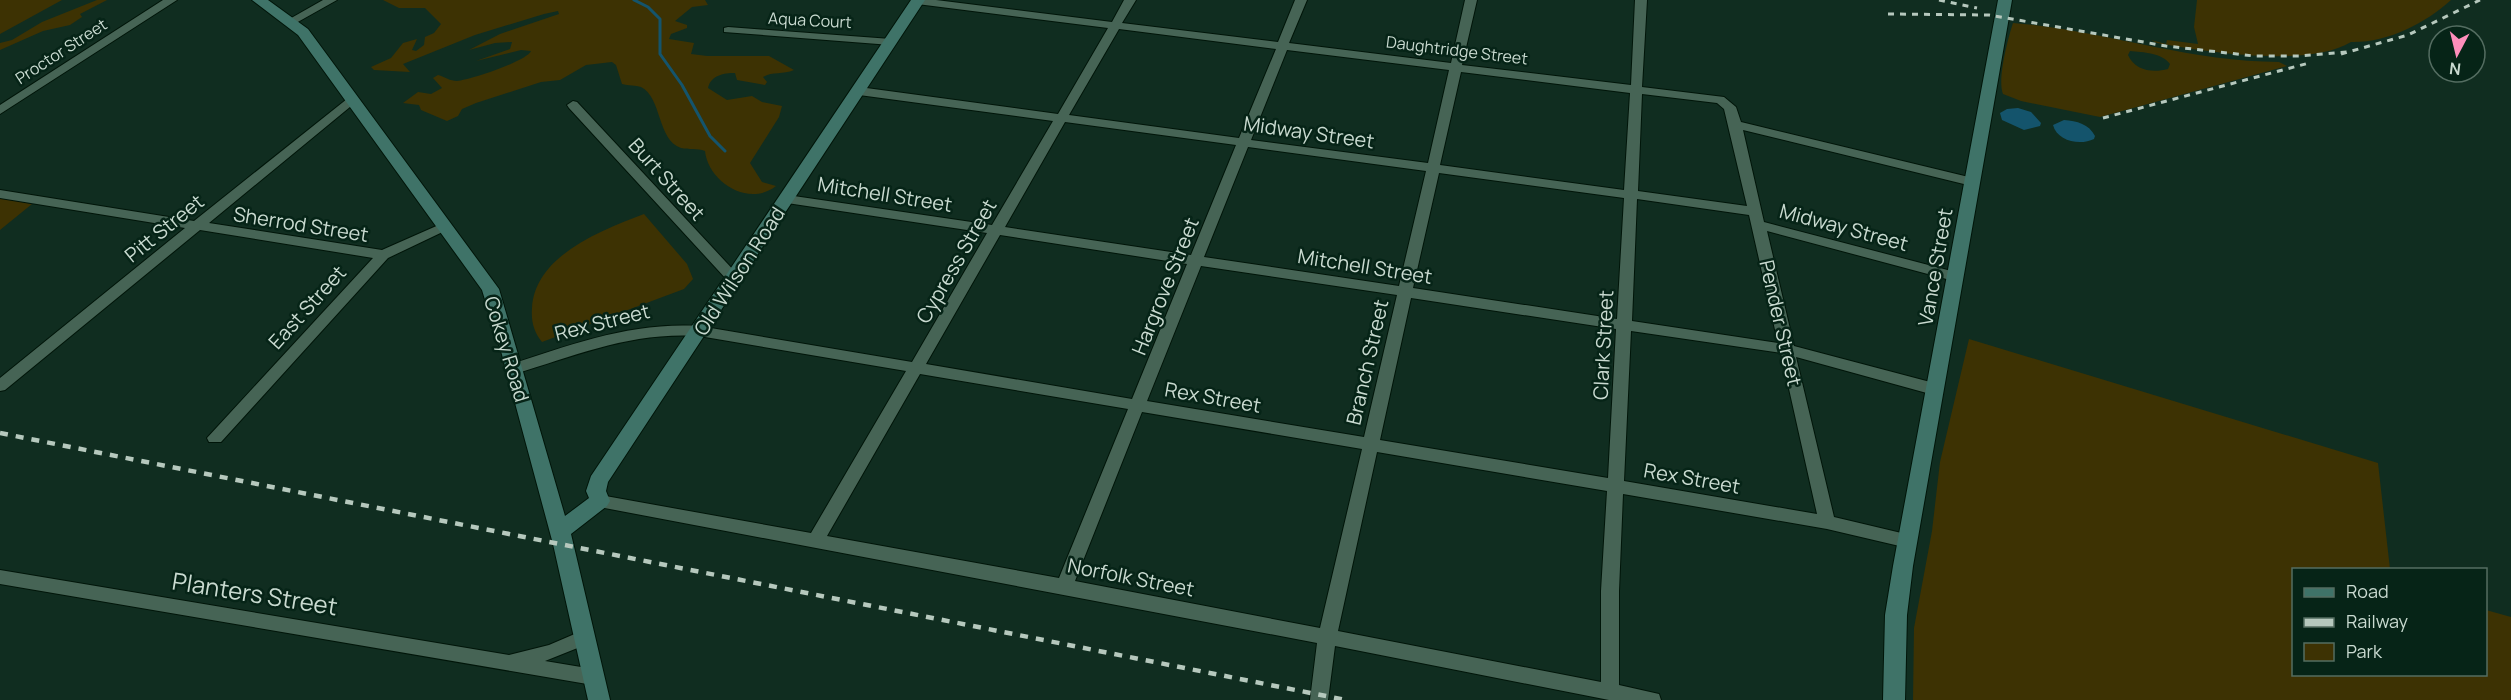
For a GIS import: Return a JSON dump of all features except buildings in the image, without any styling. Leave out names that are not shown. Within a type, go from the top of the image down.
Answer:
[{"type":"street","name":"Proctor Street","points":[[0,110],[171,0]]},
{"type":"street","name":"Cokey Road","points":[[259,0],[292,21],[303,32],[490,289],[559,532],[599,700]]},
{"type":"street","points":[[292,21],[331,0]]},
{"type":"street","name":"Cypress Street","points":[[816,540],[1130,0]]},
{"type":"street","name":"Hargrove Street","points":[[1065,586],[1301,0]]},
{"type":"street","name":"Branch Street","points":[[1319,700],[1327,639],[1471,0]]},
{"type":"street","name":"Clark Street","points":[[1611,692],[1609,630],[1641,0]]},
{"type":"street","name":"Vance Street","points":[[1908,541],[2004,0]]},
{"type":"street","name":"Daughtridge Street","points":[[918,1],[1720,100],[1730,107],[1735,124]]},
{"type":"street","name":"Old Wilson Road","points":[[600,501],[596,491],[598,482],[918,1]]},
{"type":"street","name":"Aqua Court","points":[[728,30],[891,42]]},
{"type":"street","name":"Midway Street","points":[[859,91],[1631,195],[1757,218],[1954,276]]},
{"type":"street","name":"Pitt Street","points":[[0,386],[352,99]]},
{"type":"street","name":"Burt Street","points":[[573,105],[733,278]]},
{"type":"street","points":[[1735,124],[1972,182]]},
{"type":"street","name":"Pender Street","points":[[1735,124],[1827,522]]},
{"type":"street","name":"Sherrod Street","points":[[0,194],[382,255]]},
{"type":"street","name":"Mitchell Street","points":[[787,199],[1786,349],[1934,389]]},
{"type":"street","name":"East Street","points":[[215,438],[382,255],[446,227]]},
{"type":"street","name":"Rex Street","points":[[514,369],[642,330],[675,328],[1827,522],[1908,541]]},
{"type":"street","points":[[559,532],[600,501]]},
{"type":"street","name":"Norfolk Street","points":[[600,501],[1065,586],[1327,639],[1652,700]]},
{"type":"street","points":[[1894,700],[1896,615],[1908,541]]},
{"type":"street","name":"Planters Street","points":[[0,577],[593,677]]},
{"type":"street","name":"Planters Street","points":[[501,661],[537,656],[584,638]]},
{"type":"green space","points":[[0,0],[62,0],[0,34]]},
{"type":"green space","points":[[97,0],[107,0],[80,14],[82,17],[70,25],[43,31],[0,50],[0,43],[12,40],[42,22]]},
{"type":"green space","points":[[383,0],[705,0],[708,5],[692,7],[675,21],[687,25],[687,28],[671,34],[669,39],[694,43],[691,54],[769,56],[794,70],[763,77],[767,82],[765,85],[737,80],[735,73],[722,74],[712,80],[708,88],[727,100],[752,96],[762,102],[782,106],[779,117],[750,163],[762,182],[776,186],[765,192],[742,193],[721,181],[713,172],[705,151],[681,148],[673,143],[663,128],[648,92],[641,87],[622,84],[616,65],[612,62],[586,65],[560,80],[541,82],[476,103],[462,109],[458,116],[447,121],[421,110],[419,105],[403,103],[418,92],[431,94],[442,88],[433,78],[438,75],[454,81],[464,80],[520,60],[531,51],[521,50],[476,61],[510,49],[512,42],[495,43],[469,50],[500,34],[559,14],[558,11],[544,14],[475,35],[403,64],[410,72],[374,70],[371,67],[391,58],[403,43],[417,39],[412,50],[416,51],[424,45],[425,37],[434,33],[441,24],[425,8],[399,8]]},
{"type":"green space","points":[[2197,0],[2451,0],[2417,24],[2391,35],[2351,42],[2333,50],[2310,54],[2257,56],[2178,47],[2157,43],[2151,40],[2166,44],[2167,40],[2198,44],[2194,27]]},
{"type":"green space","points":[[2013,23],[2079,32],[2178,52],[2245,61],[2279,62],[2287,66],[2100,117],[2021,101],[2003,94],[2002,69]],"holes":[[[2130,51],[2162,57],[2170,64],[2168,69],[2145,70],[2131,60],[2128,55]]]},
{"type":"green space","points":[[0,198],[32,204],[0,230]]},
{"type":"green space","points":[[644,214],[687,264],[693,279],[684,289],[542,342],[534,326],[532,308],[536,289],[545,273],[573,247],[609,228]]},
{"type":"green space","points":[[1969,339],[2378,463],[2390,568],[2292,568],[2292,676],[2487,676],[2487,610],[2511,617],[2511,700],[1913,700],[1914,628],[1932,531],[1940,462]]},
{"type":"water","points":[[2018,108],[2031,112],[2041,123],[2040,126],[2024,130],[2002,120],[2000,113],[2007,109]]},
{"type":"water","points":[[2064,120],[2086,126],[2095,136],[2094,139],[2076,142],[2059,135],[2053,125]]},
{"type":"waterway","points":[[634,0],[648,7],[660,19],[660,54],[682,85],[710,136],[725,151]]},
{"type":"railway","points":[[1939,0],[1977,8]]},
{"type":"railway","points":[[2341,54],[2408,35],[2480,0]]},
{"type":"railway","points":[[1888,14],[1989,15],[2166,46],[2254,56],[2300,56],[2347,52]]},
{"type":"railway","points":[[2103,118],[2309,63]]},
{"type":"railway","points":[[0,433],[1346,700]]}]
